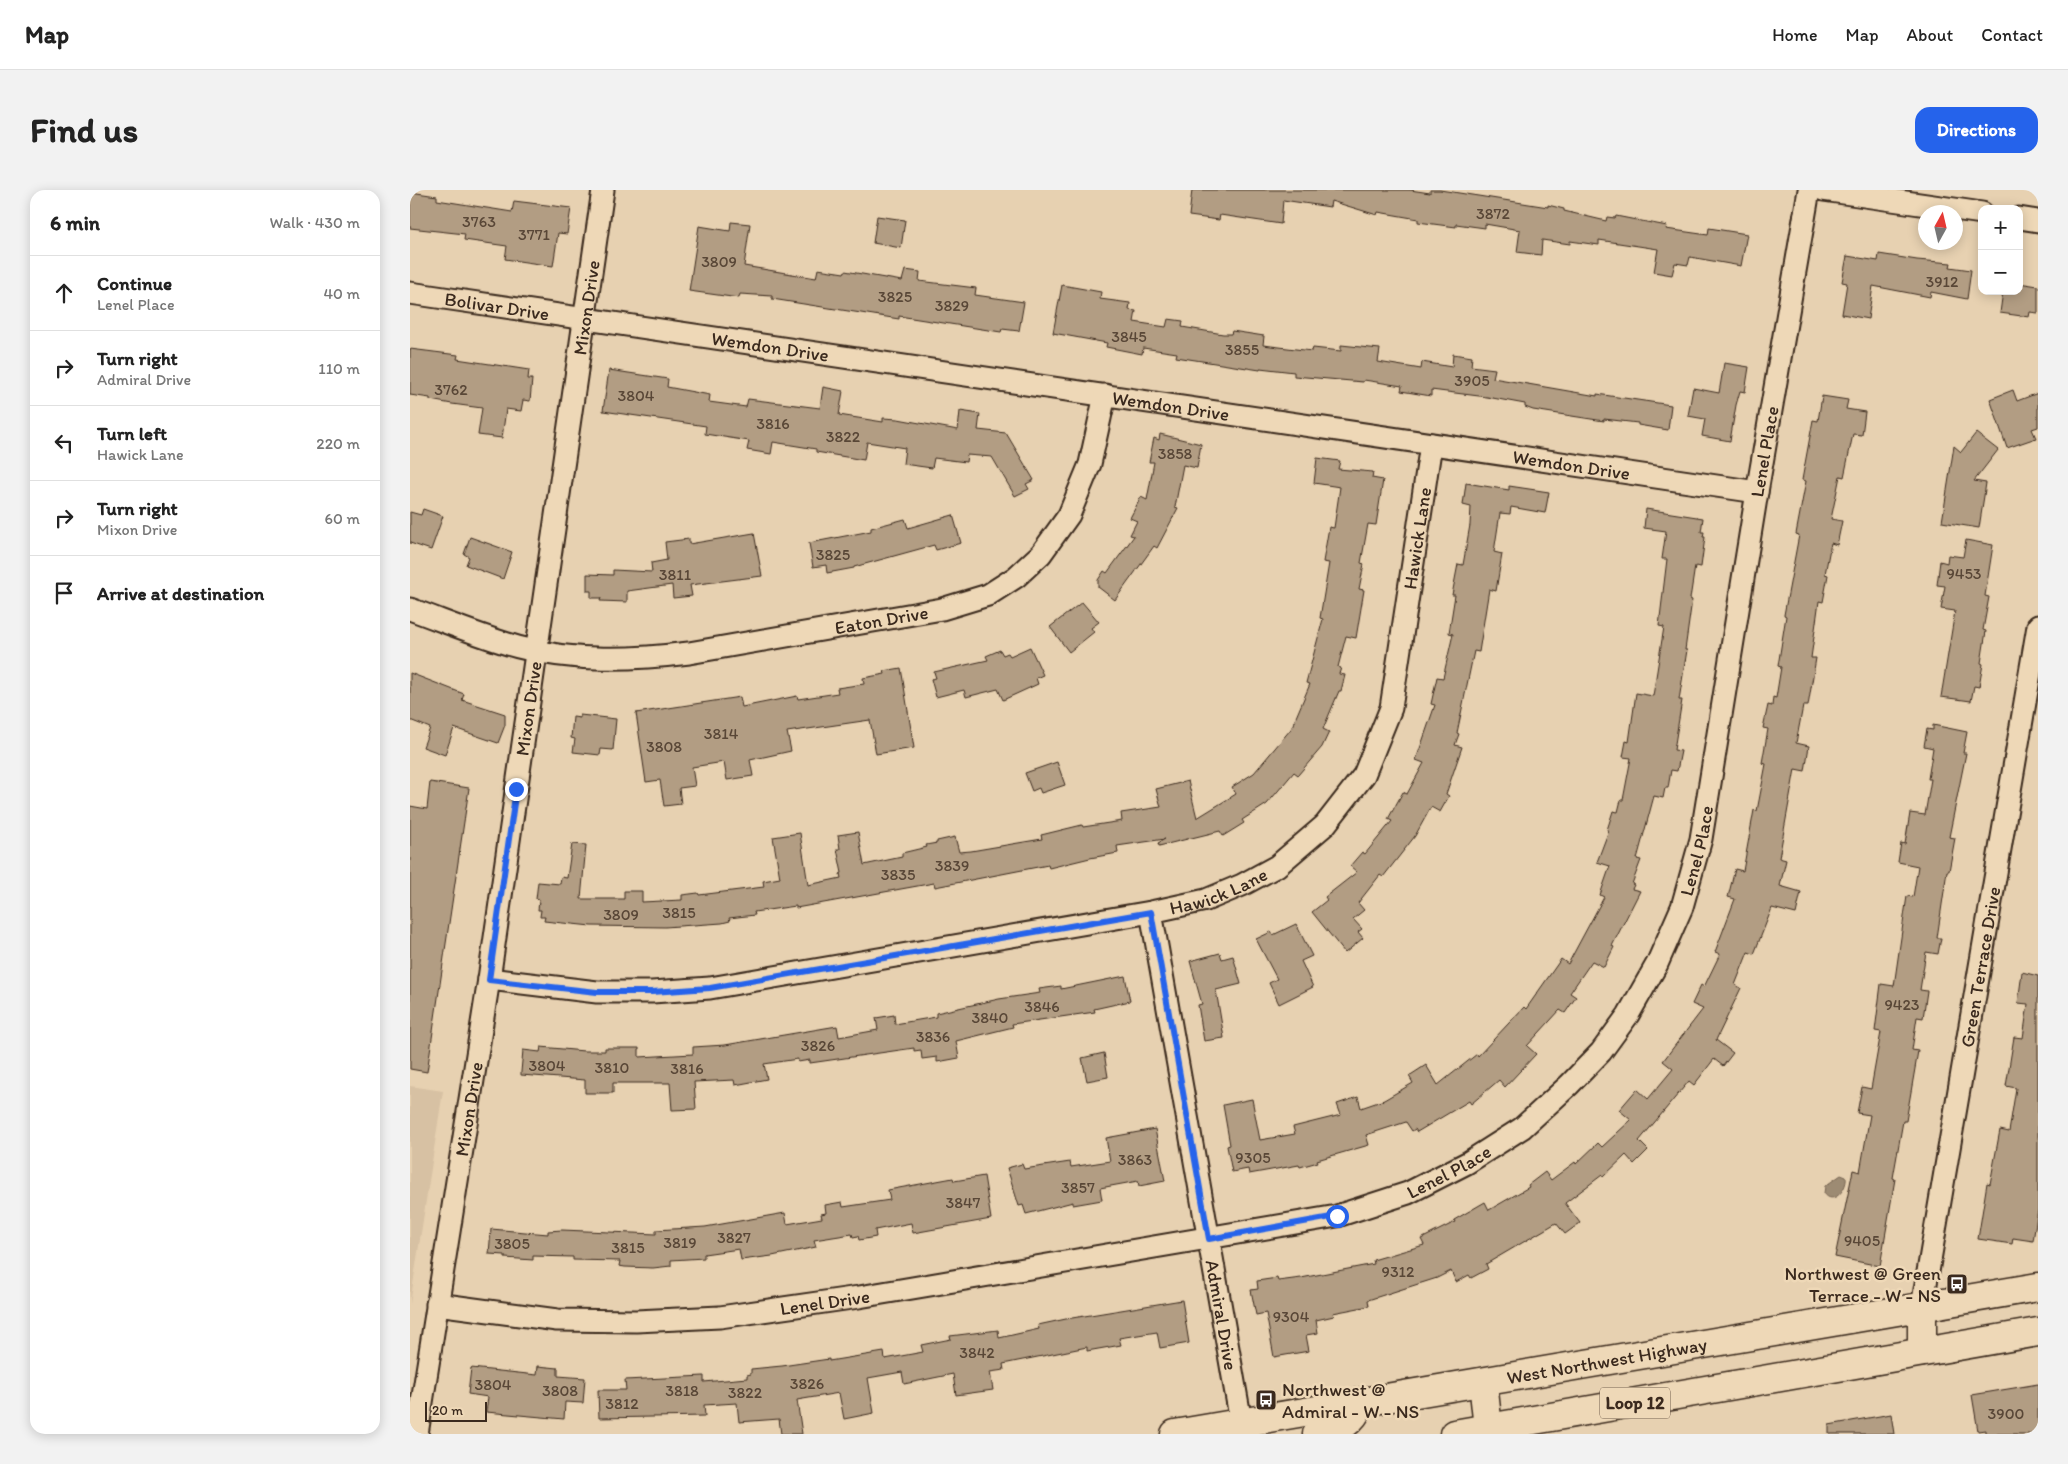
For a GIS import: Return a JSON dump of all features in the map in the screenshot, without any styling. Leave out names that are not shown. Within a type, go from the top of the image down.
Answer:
[{"type":"main road","name":"West Northwest Highway","points":[[1175,1434],[2038,1287]]},
{"type":"main road","points":[[1922,1307],[1922,1352]]},
{"type":"main road","name":"Loop 12","points":[[1454,1434],[2038,1332]]},
{"type":"main road","points":[[1483,1382],[1488,1428]]},
{"type":"main road","points":[[1317,1434],[1341,1427],[1348,1422],[1356,1414],[1361,1402]]},
{"type":"street","name":"Mixon Drive","points":[[417,1434],[489,980],[603,190]]},
{"type":"street","name":"Lenel Place","points":[[1209,1239],[1337,1216],[1408,1193],[1467,1163],[1522,1128],[1569,1085],[1601,1052],[1628,1015],[1657,964],[1682,907],[1701,839],[1757,492],[1809,190]]},
{"type":"street","points":[[1823,190],[1978,212]]},
{"type":"street","points":[[2023,219],[2038,221]]},
{"type":"street","name":"Bolivar Drive","points":[[410,293],[584,319]]},
{"type":"street","name":"Wemdon Drive","points":[[584,319],[1757,492]]},
{"type":"street","name":"Eaton Drive","points":[[410,609],[536,651],[556,655],[607,659],[654,658],[942,609],[988,595],[1016,577],[1041,554],[1069,514],[1090,464],[1105,395]]},
{"type":"street","name":"Hawick Lane","points":[[489,980],[597,992],[652,992],[710,988],[1151,912],[1206,900],[1242,885],[1277,866],[1325,825],[1364,775],[1391,708],[1431,444]]},
{"type":"street","name":"Green Terrace Drive","points":[[1922,1307],[2038,626]]},
{"type":"street","name":"Admiral Drive","points":[[1151,912],[1241,1422]]},
{"type":"street","name":"Lenel Drive","points":[[437,1304],[558,1320],[636,1321],[720,1317],[859,1297],[1209,1239]]},
{"type":"shaded area","points":[[410,1086],[443,1091],[410,1304]]},
{"type":"shaded area","points":[[1841,1175],[1846,1177],[1845,1186],[1835,1197],[1828,1197],[1824,1193],[1825,1186]]},
{"type":"building","points":[[1192,190],[1410,190],[1430,193],[1430,190],[1440,190],[1548,207],[1548,205],[1564,209],[1564,211],[1606,221],[1607,217],[1615,218],[1616,216],[1667,226],[1666,229],[1708,235],[1709,228],[1747,234],[1741,266],[1690,257],[1688,265],[1675,263],[1672,275],[1654,272],[1658,249],[1599,240],[1599,245],[1570,241],[1570,244],[1542,240],[1541,255],[1517,252],[1520,230],[1485,224],[1485,228],[1456,224],[1456,227],[1418,222],[1418,219],[1378,212],[1377,215],[1331,201],[1330,207],[1283,200],[1281,224],[1220,215],[1219,220],[1189,216]]},
{"type":"building","points":[[410,192],[437,196],[437,200],[512,212],[514,201],[571,208],[567,234],[558,233],[553,266],[505,259],[507,246],[464,240],[465,234],[410,228]]},
{"type":"building","points":[[877,216],[905,220],[901,248],[873,243]]},
{"type":"building","points":[[731,222],[750,224],[744,266],[816,278],[818,269],[844,273],[845,271],[902,281],[905,270],[920,272],[919,281],[976,288],[975,295],[1024,302],[1019,331],[1002,329],[1001,332],[899,316],[899,319],[772,299],[772,296],[740,294],[739,298],[689,291],[699,226],[730,231]]},
{"type":"building","points":[[1879,254],[1951,263],[1950,267],[1971,270],[1967,299],[1931,292],[1930,297],[1873,286],[1868,319],[1842,314],[1847,283],[1842,282],[1847,256],[1878,261]]},
{"type":"building","points":[[2023,284],[2038,286],[2038,313],[2030,312],[2029,317],[2000,313],[2002,295],[2023,295]]},
{"type":"building","points":[[1062,285],[1101,292],[1100,299],[1130,303],[1129,310],[1136,311],[1134,322],[1166,327],[1168,319],[1183,321],[1182,327],[1223,334],[1231,334],[1232,331],[1264,336],[1263,345],[1312,351],[1313,348],[1341,351],[1341,345],[1380,349],[1378,362],[1421,369],[1422,362],[1452,367],[1453,354],[1472,357],[1471,366],[1495,369],[1493,378],[1597,396],[1597,394],[1671,405],[1668,430],[1638,425],[1638,423],[1604,419],[1604,421],[1533,410],[1525,407],[1525,404],[1487,397],[1431,390],[1431,396],[1401,391],[1402,386],[1364,380],[1363,382],[1294,376],[1294,372],[1260,368],[1260,370],[1176,357],[1177,353],[1143,348],[1142,354],[1106,347],[1107,343],[1053,333]]},
{"type":"building","points":[[410,349],[458,355],[457,359],[529,370],[528,379],[532,379],[530,401],[523,400],[521,411],[506,409],[502,438],[478,435],[482,408],[410,395]]},
{"type":"building","points":[[1724,363],[1749,367],[1745,392],[1740,391],[1736,405],[1730,441],[1702,436],[1705,419],[1688,416],[1693,388],[1719,393]]},
{"type":"building","points":[[609,370],[668,379],[667,387],[710,395],[709,402],[746,407],[748,399],[820,408],[823,387],[843,391],[839,415],[883,422],[883,418],[898,419],[958,430],[960,411],[980,414],[978,430],[1006,433],[1034,480],[1026,484],[1029,489],[1015,496],[992,457],[967,455],[966,462],[934,458],[932,468],[903,464],[905,448],[867,442],[864,460],[773,442],[771,454],[747,450],[749,441],[705,434],[706,426],[603,411]]},
{"type":"building","points":[[2013,390],[2017,401],[2038,393],[2038,427],[2032,429],[2036,438],[2007,448],[1990,399]]},
{"type":"building","points":[[1822,396],[1848,400],[1846,409],[1865,412],[1862,435],[1853,434],[1844,477],[1840,476],[1831,519],[1842,521],[1837,545],[1831,543],[1825,574],[1828,575],[1823,602],[1819,601],[1811,658],[1816,658],[1808,706],[1803,706],[1796,743],[1809,746],[1805,771],[1795,769],[1779,858],[1786,860],[1780,886],[1801,892],[1796,914],[1772,908],[1754,954],[1748,952],[1735,985],[1741,988],[1716,1040],[1733,1053],[1723,1066],[1714,1059],[1694,1085],[1689,1081],[1639,1141],[1648,1150],[1634,1164],[1626,1155],[1603,1177],[1602,1175],[1565,1203],[1580,1223],[1565,1234],[1556,1223],[1486,1264],[1488,1269],[1471,1278],[1469,1275],[1456,1282],[1451,1271],[1437,1278],[1368,1300],[1369,1306],[1333,1313],[1334,1316],[1316,1320],[1318,1333],[1306,1335],[1309,1351],[1274,1357],[1266,1313],[1256,1315],[1251,1290],[1258,1289],[1257,1281],[1277,1278],[1278,1281],[1301,1278],[1374,1264],[1373,1260],[1424,1245],[1421,1239],[1455,1222],[1454,1220],[1485,1202],[1489,1210],[1529,1187],[1528,1185],[1545,1172],[1551,1180],[1575,1162],[1576,1164],[1598,1143],[1602,1147],[1631,1120],[1619,1110],[1637,1089],[1648,1099],[1673,1069],[1663,1061],[1703,1009],[1692,1004],[1701,985],[1704,987],[1720,954],[1715,952],[1735,899],[1728,897],[1735,869],[1743,871],[1754,810],[1757,811],[1766,764],[1762,763],[1768,729],[1763,728],[1768,705],[1772,706],[1773,697],[1776,698],[1781,667],[1778,666],[1786,616],[1784,615],[1799,535],[1796,534],[1806,481],[1802,480],[1813,420],[1818,421]]},
{"type":"building","points":[[1976,433],[1998,450],[1974,481],[1986,483],[1979,528],[1942,522],[1954,446],[1961,452]]},
{"type":"building","points":[[1160,434],[1201,444],[1197,468],[1183,465],[1175,507],[1178,508],[1157,548],[1154,546],[1115,600],[1098,587],[1098,580],[1104,571],[1107,573],[1134,536],[1130,535],[1137,521],[1130,518],[1141,497],[1147,500],[1154,462],[1149,462],[1154,438],[1159,440]]},
{"type":"building","points":[[1317,458],[1340,461],[1338,469],[1373,472],[1372,478],[1383,480],[1376,525],[1368,524],[1361,563],[1364,564],[1359,589],[1364,590],[1356,638],[1346,636],[1338,667],[1341,668],[1339,674],[1345,675],[1341,691],[1339,691],[1323,729],[1329,732],[1322,747],[1298,775],[1294,772],[1267,804],[1242,820],[1244,823],[1223,836],[1220,831],[1159,846],[1158,843],[1165,839],[1117,846],[1118,853],[1049,868],[1048,865],[935,887],[934,883],[796,908],[796,906],[754,912],[755,915],[729,918],[730,921],[722,923],[665,927],[591,926],[544,921],[545,917],[540,917],[541,910],[538,910],[539,900],[536,899],[538,882],[560,884],[561,877],[567,878],[572,844],[586,845],[581,899],[624,899],[624,891],[642,891],[642,902],[682,900],[682,895],[698,893],[699,895],[764,887],[763,881],[780,878],[773,837],[800,833],[808,885],[841,878],[840,874],[842,873],[837,849],[840,849],[838,835],[858,832],[864,865],[902,857],[902,853],[955,837],[959,852],[971,851],[1042,839],[1041,835],[1082,825],[1083,827],[1122,821],[1121,813],[1161,807],[1156,789],[1188,781],[1197,818],[1236,794],[1232,787],[1254,773],[1291,729],[1310,684],[1306,683],[1323,619],[1320,618],[1329,563],[1323,562],[1329,527],[1334,528],[1340,487],[1314,483]]},
{"type":"building","points":[[1466,483],[1509,490],[1509,486],[1549,492],[1545,513],[1511,507],[1510,514],[1500,513],[1494,552],[1502,554],[1496,591],[1489,589],[1479,652],[1474,651],[1457,733],[1459,734],[1455,745],[1462,747],[1446,794],[1449,796],[1440,812],[1431,807],[1415,836],[1383,877],[1380,875],[1358,903],[1364,910],[1353,919],[1362,929],[1358,932],[1363,938],[1345,953],[1312,912],[1327,900],[1325,897],[1357,872],[1350,866],[1362,852],[1365,854],[1392,821],[1388,819],[1403,792],[1407,794],[1424,763],[1416,760],[1435,705],[1431,704],[1437,677],[1443,678],[1453,634],[1449,633],[1455,595],[1452,595],[1458,564],[1463,565],[1470,525],[1471,507],[1463,505]]},
{"type":"building","points":[[423,509],[443,516],[431,550],[410,543],[410,512],[421,515]]},
{"type":"building","points":[[1646,509],[1703,518],[1701,532],[1704,532],[1703,537],[1705,537],[1701,567],[1695,566],[1690,599],[1692,600],[1685,650],[1687,650],[1679,700],[1682,700],[1674,750],[1681,751],[1677,771],[1671,770],[1668,788],[1665,788],[1663,798],[1654,796],[1637,859],[1641,860],[1632,884],[1634,885],[1632,889],[1640,891],[1612,946],[1614,947],[1604,967],[1592,961],[1570,993],[1576,997],[1565,1013],[1560,1010],[1527,1046],[1536,1054],[1505,1087],[1499,1080],[1471,1104],[1469,1101],[1417,1132],[1415,1129],[1412,1131],[1406,1122],[1366,1135],[1369,1145],[1317,1160],[1318,1162],[1300,1167],[1299,1165],[1249,1174],[1248,1169],[1232,1172],[1227,1146],[1230,1145],[1223,1105],[1252,1099],[1260,1140],[1295,1134],[1293,1127],[1341,1115],[1337,1104],[1358,1097],[1361,1108],[1384,1100],[1413,1083],[1409,1076],[1426,1065],[1438,1085],[1477,1054],[1478,1056],[1524,1007],[1526,1009],[1561,959],[1568,964],[1604,897],[1600,895],[1610,866],[1597,862],[1609,830],[1607,830],[1613,811],[1618,812],[1621,800],[1623,800],[1631,758],[1623,757],[1626,741],[1629,742],[1636,693],[1653,696],[1664,627],[1659,626],[1667,559],[1662,559],[1666,531],[1644,528]]},
{"type":"building","points":[[953,515],[961,543],[936,550],[934,545],[854,568],[827,573],[826,565],[813,567],[809,543],[871,531],[871,528],[905,519],[908,528]]},
{"type":"building","points":[[754,533],[762,576],[690,585],[692,596],[673,598],[672,585],[627,591],[627,602],[600,601],[601,598],[591,598],[591,591],[587,591],[587,574],[613,575],[613,570],[652,572],[651,563],[667,560],[665,542],[689,539],[689,544]]},
{"type":"building","points":[[470,537],[512,552],[503,579],[466,565],[469,557],[464,554]]},
{"type":"building","points":[[1966,540],[1993,545],[1985,596],[1989,597],[1983,630],[1986,631],[1981,663],[1983,664],[1979,687],[1974,686],[1971,701],[1941,697],[1955,611],[1941,609],[1945,586],[1937,585],[1940,561],[1947,563],[1948,555],[1963,557]]},
{"type":"building","points":[[1082,602],[1099,622],[1091,628],[1094,632],[1069,652],[1050,627]]},
{"type":"building","points":[[1030,647],[1043,675],[1036,678],[1038,684],[1003,700],[998,689],[966,697],[964,690],[936,697],[931,679],[936,678],[934,672],[988,660],[986,656],[1000,650],[1003,655],[1008,653],[1010,656]]},
{"type":"building","points":[[901,668],[914,748],[876,754],[870,720],[787,732],[791,751],[750,760],[753,776],[727,780],[724,762],[692,767],[695,786],[679,788],[681,804],[664,806],[660,780],[646,782],[636,713],[740,697],[742,707],[797,696],[798,699],[838,693],[837,688],[864,684],[863,678],[885,674],[884,671]]},
{"type":"building","points":[[410,673],[464,694],[462,700],[505,714],[505,725],[498,743],[454,728],[445,755],[423,747],[430,728],[410,720]]},
{"type":"building","points":[[580,715],[616,719],[613,750],[601,749],[600,755],[573,752],[575,739],[571,738],[573,717],[580,718]]},
{"type":"building","points":[[1933,725],[1967,732],[1963,753],[1966,753],[1949,837],[1955,838],[1949,871],[1947,871],[1937,938],[1941,938],[1938,954],[1926,952],[1920,990],[1927,991],[1923,1018],[1917,1017],[1912,1050],[1918,1051],[1906,1121],[1903,1121],[1880,1266],[1835,1257],[1853,1170],[1860,1172],[1870,1115],[1857,1113],[1862,1087],[1871,1089],[1881,1032],[1875,1031],[1881,984],[1894,986],[1907,896],[1913,897],[1918,866],[1898,862],[1901,843],[1905,844],[1910,813],[1925,815],[1931,779],[1928,779],[1933,748],[1924,746],[1927,729],[1933,730]]},
{"type":"building","points":[[1057,762],[1065,785],[1041,793],[1039,788],[1032,791],[1025,773]]},
{"type":"building","points":[[430,782],[469,788],[427,1072],[410,1069],[410,806],[427,809]]},
{"type":"building","points":[[1296,924],[1312,956],[1301,961],[1313,987],[1279,1004],[1269,983],[1277,979],[1256,939],[1271,932],[1273,935]]},
{"type":"building","points":[[1220,953],[1222,959],[1233,956],[1241,984],[1216,990],[1224,1038],[1204,1041],[1198,1005],[1202,1004],[1190,961]]},
{"type":"building","points":[[2022,972],[2038,976],[2038,1209],[2033,1241],[2013,1238],[2012,1244],[1978,1239],[1987,1183],[1990,1184],[2000,1130],[2009,1132],[2016,1088],[2006,1086],[2014,1037],[2023,1038],[2028,1004],[2018,1003]]},
{"type":"building","points":[[1125,976],[1130,1001],[1094,1009],[1095,1012],[1012,1024],[1013,1027],[956,1041],[959,1058],[937,1062],[937,1057],[922,1059],[921,1050],[914,1051],[914,1048],[810,1063],[810,1060],[798,1062],[798,1059],[764,1064],[767,1079],[735,1085],[734,1080],[694,1082],[696,1109],[672,1110],[670,1083],[613,1083],[613,1093],[585,1093],[585,1080],[521,1075],[523,1050],[540,1052],[541,1047],[584,1051],[605,1051],[605,1048],[639,1048],[639,1057],[693,1054],[693,1047],[725,1045],[837,1026],[839,1037],[878,1030],[876,1018],[894,1015],[895,1024],[936,1017],[936,1013],[999,999],[1040,993],[1039,989],[1061,986],[1061,989]]},
{"type":"building","points":[[1104,1053],[1108,1077],[1087,1081],[1082,1058]]},
{"type":"building","points":[[1155,1129],[1165,1181],[1139,1186],[1138,1181],[1100,1188],[1102,1200],[1073,1205],[1073,1202],[1026,1214],[1023,1205],[1019,1206],[1007,1168],[1022,1164],[1024,1169],[1070,1162],[1071,1167],[1110,1161],[1106,1138]]},
{"type":"building","points":[[984,1176],[991,1219],[913,1233],[911,1223],[875,1230],[876,1237],[859,1240],[858,1236],[853,1237],[852,1234],[814,1240],[816,1247],[772,1256],[741,1260],[739,1249],[704,1254],[704,1258],[671,1260],[671,1266],[653,1268],[619,1266],[620,1261],[573,1260],[573,1257],[533,1256],[533,1260],[505,1258],[505,1255],[489,1254],[491,1229],[548,1234],[548,1231],[562,1230],[656,1234],[656,1230],[705,1227],[785,1213],[787,1224],[822,1218],[821,1214],[826,1213],[825,1205],[842,1202],[843,1207],[890,1200],[888,1190],[953,1178],[954,1181]]},
{"type":"building","points":[[1182,1300],[1189,1343],[1160,1348],[1157,1332],[1119,1338],[1121,1345],[1087,1351],[1087,1347],[1003,1364],[1004,1370],[990,1372],[993,1390],[956,1395],[953,1374],[904,1384],[902,1372],[868,1378],[874,1413],[844,1419],[839,1393],[797,1400],[802,1434],[781,1434],[779,1419],[739,1422],[737,1403],[704,1405],[705,1416],[599,1418],[598,1390],[626,1390],[625,1380],[704,1376],[704,1382],[747,1378],[747,1375],[751,1374],[751,1369],[829,1359],[829,1361],[884,1352],[885,1359],[923,1352],[921,1345],[951,1339],[950,1336],[998,1330],[999,1338],[1039,1329],[1038,1325],[1066,1319]]},
{"type":"building","points":[[538,1366],[558,1368],[558,1376],[585,1378],[583,1403],[565,1402],[564,1419],[486,1412],[488,1397],[468,1394],[471,1368],[537,1375]]},
{"type":"building","points":[[2038,1384],[2038,1434],[1985,1434],[1985,1430],[1978,1431],[1972,1395]]},
{"type":"building","points":[[1891,1414],[1894,1434],[1829,1434],[1829,1425]]},
{"type":"place","name":"Northwest @ Green Terrace - W - NS","points":[[1957,1284]]},
{"type":"place","name":"Northwest @ Admiral - W - NS","points":[[1266,1400]]},
{"type":"route","points":[[516,789],[489,980],[597,992],[652,992],[710,988],[1151,912],[1209,1239],[1337,1216]]}]
